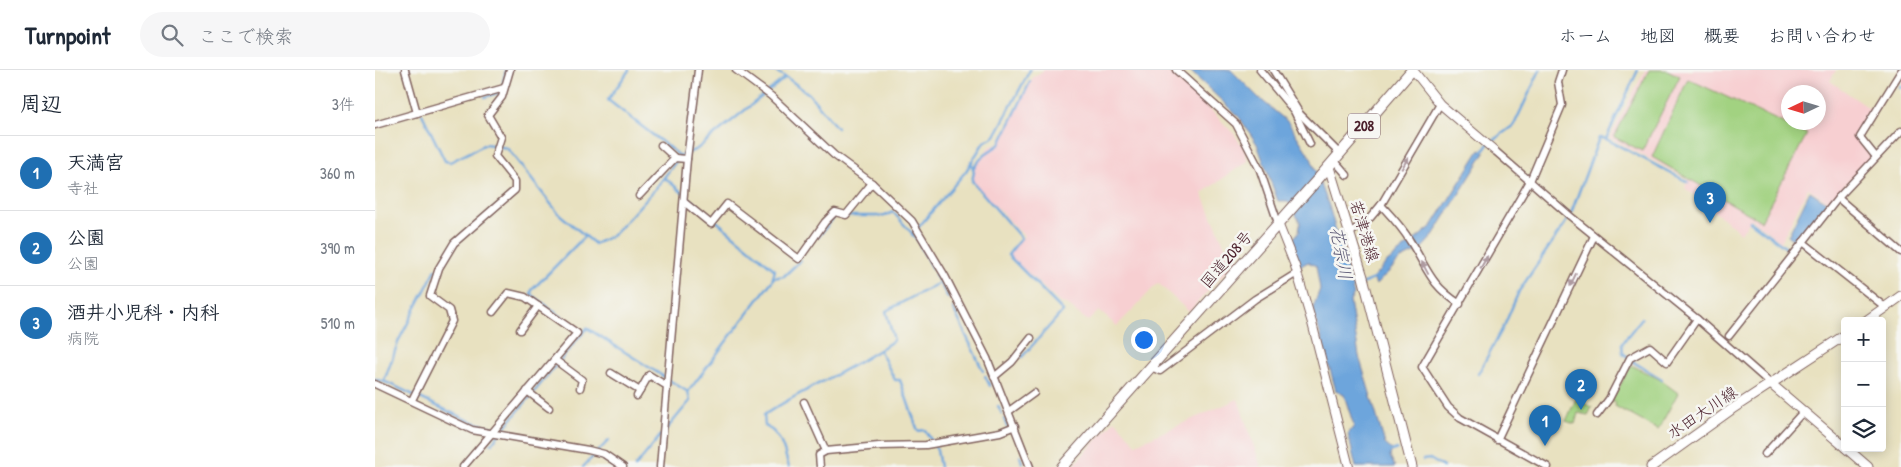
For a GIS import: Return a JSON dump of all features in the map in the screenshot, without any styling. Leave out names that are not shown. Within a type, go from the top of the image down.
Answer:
[{"type":"highway","name":"国道208号","points":[[1061,467],[1316,181],[1412,70]]},
{"type":"main road","name":"若津港線","points":[[1334,160],[1350,234],[1363,277],[1411,467]]},
{"type":"main road","points":[[1871,317],[1901,296]]},
{"type":"main road","name":"水田大川線","points":[[1651,467],[1707,426],[1841,338]]},
{"type":"main road","points":[[1771,384],[1841,445]]},
{"type":"main road","points":[[1849,452],[1863,465]]},
{"type":"street","points":[[405,70],[417,113]]},
{"type":"street","points":[[414,397],[452,321],[449,310],[430,296],[439,268],[454,243],[515,190],[515,181],[495,156],[501,137],[488,115],[502,97],[502,88],[510,70]]},
{"type":"street","points":[[660,467],[684,202],[683,157],[698,70]]},
{"type":"street","points":[[736,70],[771,96],[833,155],[872,183],[917,229],[945,276],[994,377],[1015,426],[1029,467]]},
{"type":"street","points":[[1176,70],[1236,124],[1260,170],[1297,273],[1325,367],[1349,467]]},
{"type":"street","points":[[1260,70],[1297,112],[1347,176]]},
{"type":"street","points":[[1273,70],[1297,112],[1310,144]]},
{"type":"street","points":[[1412,70],[1440,104],[1594,236],[1697,319],[1771,384]]},
{"type":"street","points":[[1548,467],[1534,464],[1460,418],[1448,407],[1422,367],[1530,181],[1562,105],[1558,82],[1562,70]]},
{"type":"street","points":[[1876,157],[1860,137],[1901,71]]},
{"type":"street","points":[[375,125],[502,88]]},
{"type":"street","points":[[1350,234],[1370,218],[1381,205],[1440,104]]},
{"type":"street","points":[[1729,336],[1838,198],[1900,134]]},
{"type":"street","points":[[661,145],[683,157]]},
{"type":"street","points":[[639,196],[683,157]]},
{"type":"street","points":[[684,202],[711,224],[727,204],[799,259],[825,222],[835,212],[846,214],[872,183]]},
{"type":"street","points":[[1838,198],[1901,252]]},
{"type":"street","points":[[1381,205],[1411,242],[1431,280],[1446,295],[1460,304]]},
{"type":"street","points":[[1497,440],[1594,236]]},
{"type":"street","points":[[1803,242],[1885,308]]},
{"type":"street","points":[[1151,367],[1160,372],[1255,298],[1297,273]]},
{"type":"street","points":[[463,467],[495,432],[527,391],[557,362],[577,333],[525,297],[508,293],[493,312]]},
{"type":"street","points":[[520,330],[538,306]]},
{"type":"street","points":[[1597,415],[1613,392],[1630,358],[1650,346],[1667,362],[1697,319]]},
{"type":"street","points":[[994,377],[1012,362],[1031,338]]},
{"type":"street","points":[[557,362],[582,380],[580,388]]},
{"type":"street","points":[[611,372],[638,393],[649,375],[668,381]]},
{"type":"street","points":[[375,384],[414,397],[461,425],[604,454],[623,467]]},
{"type":"street","points":[[527,391],[549,408]]},
{"type":"street","points":[[1009,411],[1034,393]]},
{"type":"street","points":[[804,402],[826,451]]},
{"type":"street","points":[[1765,454],[1803,412]]},
{"type":"street","points":[[820,467],[819,455],[826,451],[887,445],[926,445],[1001,432],[1015,426]]},
{"type":"shaded area","points":[[1044,70],[1166,70],[1202,101],[1234,134],[1243,147],[1248,161],[1202,193],[1230,258],[1238,258],[1189,312],[1158,283],[1117,326],[1099,311],[1088,321],[1066,304],[1060,303],[1009,255],[1024,236],[973,182],[975,166],[989,147],[999,143],[1033,77]]},
{"type":"shaded area","points":[[1645,70],[1688,70],[1691,72],[1692,70],[1836,70],[1830,81],[1872,110],[1855,135],[1872,157],[1829,202],[1808,188],[1781,242],[1751,219],[1741,233],[1685,188],[1688,179],[1610,138]]},
{"type":"shaded area","points":[[1238,399],[1261,467],[1072,467],[1115,420],[1136,444]]},
{"type":"green space","points":[[1649,70],[1667,70],[1680,76],[1642,151],[1614,137]]},
{"type":"green space","points":[[1688,79],[1781,122],[1781,130],[1798,130],[1807,134],[1761,221],[1652,157]]},
{"type":"green space","points":[[1631,365],[1659,379],[1678,393],[1658,430],[1615,406],[1616,402],[1611,402]]},
{"type":"green space","points":[[1576,399],[1592,407],[1588,415],[1578,413],[1575,424],[1566,421]]},
{"type":"water","name":"花宗川","points":[[1189,70],[1231,70],[1259,98],[1288,122],[1311,158],[1329,206],[1354,295],[1350,301],[1359,356],[1385,444],[1392,450],[1390,456],[1395,467],[1356,467],[1348,434],[1354,426],[1344,395],[1336,391],[1313,308],[1320,289],[1316,266],[1308,262],[1299,267],[1291,241],[1299,232],[1300,222],[1288,201],[1278,201],[1257,144],[1239,117]]},
{"type":"water","points":[[1480,150],[1485,153],[1432,237],[1420,250],[1401,259],[1376,285],[1373,278],[1386,263],[1432,226]]},
{"type":"water","points":[[1810,191],[1828,203],[1798,243],[1788,236]]},
{"type":"waterway","points":[[503,82],[506,70]]},
{"type":"waterway","points":[[629,70],[608,100],[680,156]]},
{"type":"waterway","points":[[772,70],[786,77]]},
{"type":"waterway","points":[[912,235],[966,171],[984,142],[995,136],[1030,70]]},
{"type":"waterway","points":[[1482,153],[1488,144],[1514,125],[1540,70]]},
{"type":"waterway","points":[[1638,70],[1606,139],[1688,182]]},
{"type":"waterway","points":[[422,114],[445,161],[450,162],[486,144],[507,148],[558,213],[595,244],[613,235],[656,188],[680,156],[697,149],[786,77],[809,94],[837,128]]},
{"type":"waterway","points":[[973,168],[985,154],[1000,144],[1030,82]]},
{"type":"waterway","points":[[485,97],[501,92]]},
{"type":"waterway","points":[[1478,374],[1505,324],[1519,291],[1570,216],[1599,138],[1606,139]]},
{"type":"waterway","points":[[971,161],[974,172],[972,181],[1021,238],[1008,255],[1063,311],[1022,357]]},
{"type":"waterway","points":[[665,178],[775,270],[772,281],[688,392]]},
{"type":"waterway","points":[[847,216],[884,216],[893,212],[917,239],[932,269]]},
{"type":"waterway","points":[[819,236],[835,216]]},
{"type":"waterway","points":[[1750,221],[1790,251],[1780,266]]},
{"type":"waterway","points":[[583,333],[531,294],[532,290],[585,236]]},
{"type":"waterway","points":[[773,278],[784,276],[801,260]]},
{"type":"waterway","points":[[384,381],[399,340],[436,269]]},
{"type":"waterway","points":[[935,274],[948,298]]},
{"type":"waterway","name":"花宗川","points":[[1349,289],[1376,278]]},
{"type":"waterway","points":[[789,467],[778,438],[775,433],[765,426],[764,415],[863,360],[894,340],[886,311],[939,283]]},
{"type":"waterway","points":[[953,308],[983,371]]},
{"type":"waterway","points":[[1629,358],[1623,353],[1622,344],[1642,318]]},
{"type":"waterway","points":[[491,444],[587,328],[688,392],[690,401],[665,431]]},
{"type":"waterway","points":[[880,351],[895,380],[900,380],[918,431],[925,430],[937,450],[940,467]]},
{"type":"waterway","points":[[1630,360],[1662,379]]},
{"type":"waterway","points":[[985,376],[990,386]]},
{"type":"waterway","points":[[375,379],[388,383],[467,420],[502,431]]},
{"type":"waterway","points":[[998,406],[1002,414]]},
{"type":"waterway","points":[[1004,419],[1007,427]]},
{"type":"waterway","points":[[635,467],[661,435]]},
{"type":"waterway","points":[[583,467],[609,440]]},
{"type":"waterway","points":[[1389,452],[1397,449]]},
{"type":"waterway","points":[[595,455],[617,467]]},
{"type":"waterway","points":[[1020,456],[1022,463]]},
{"type":"waterway","points":[[1423,460],[1430,459],[1443,467]]},
{"type":"place","name":"酒井小児科・内科","points":[[1710,223]]},
{"type":"place","name":"公園","points":[[1581,410]]},
{"type":"place","name":"天満宮","points":[[1545,446]]}]
